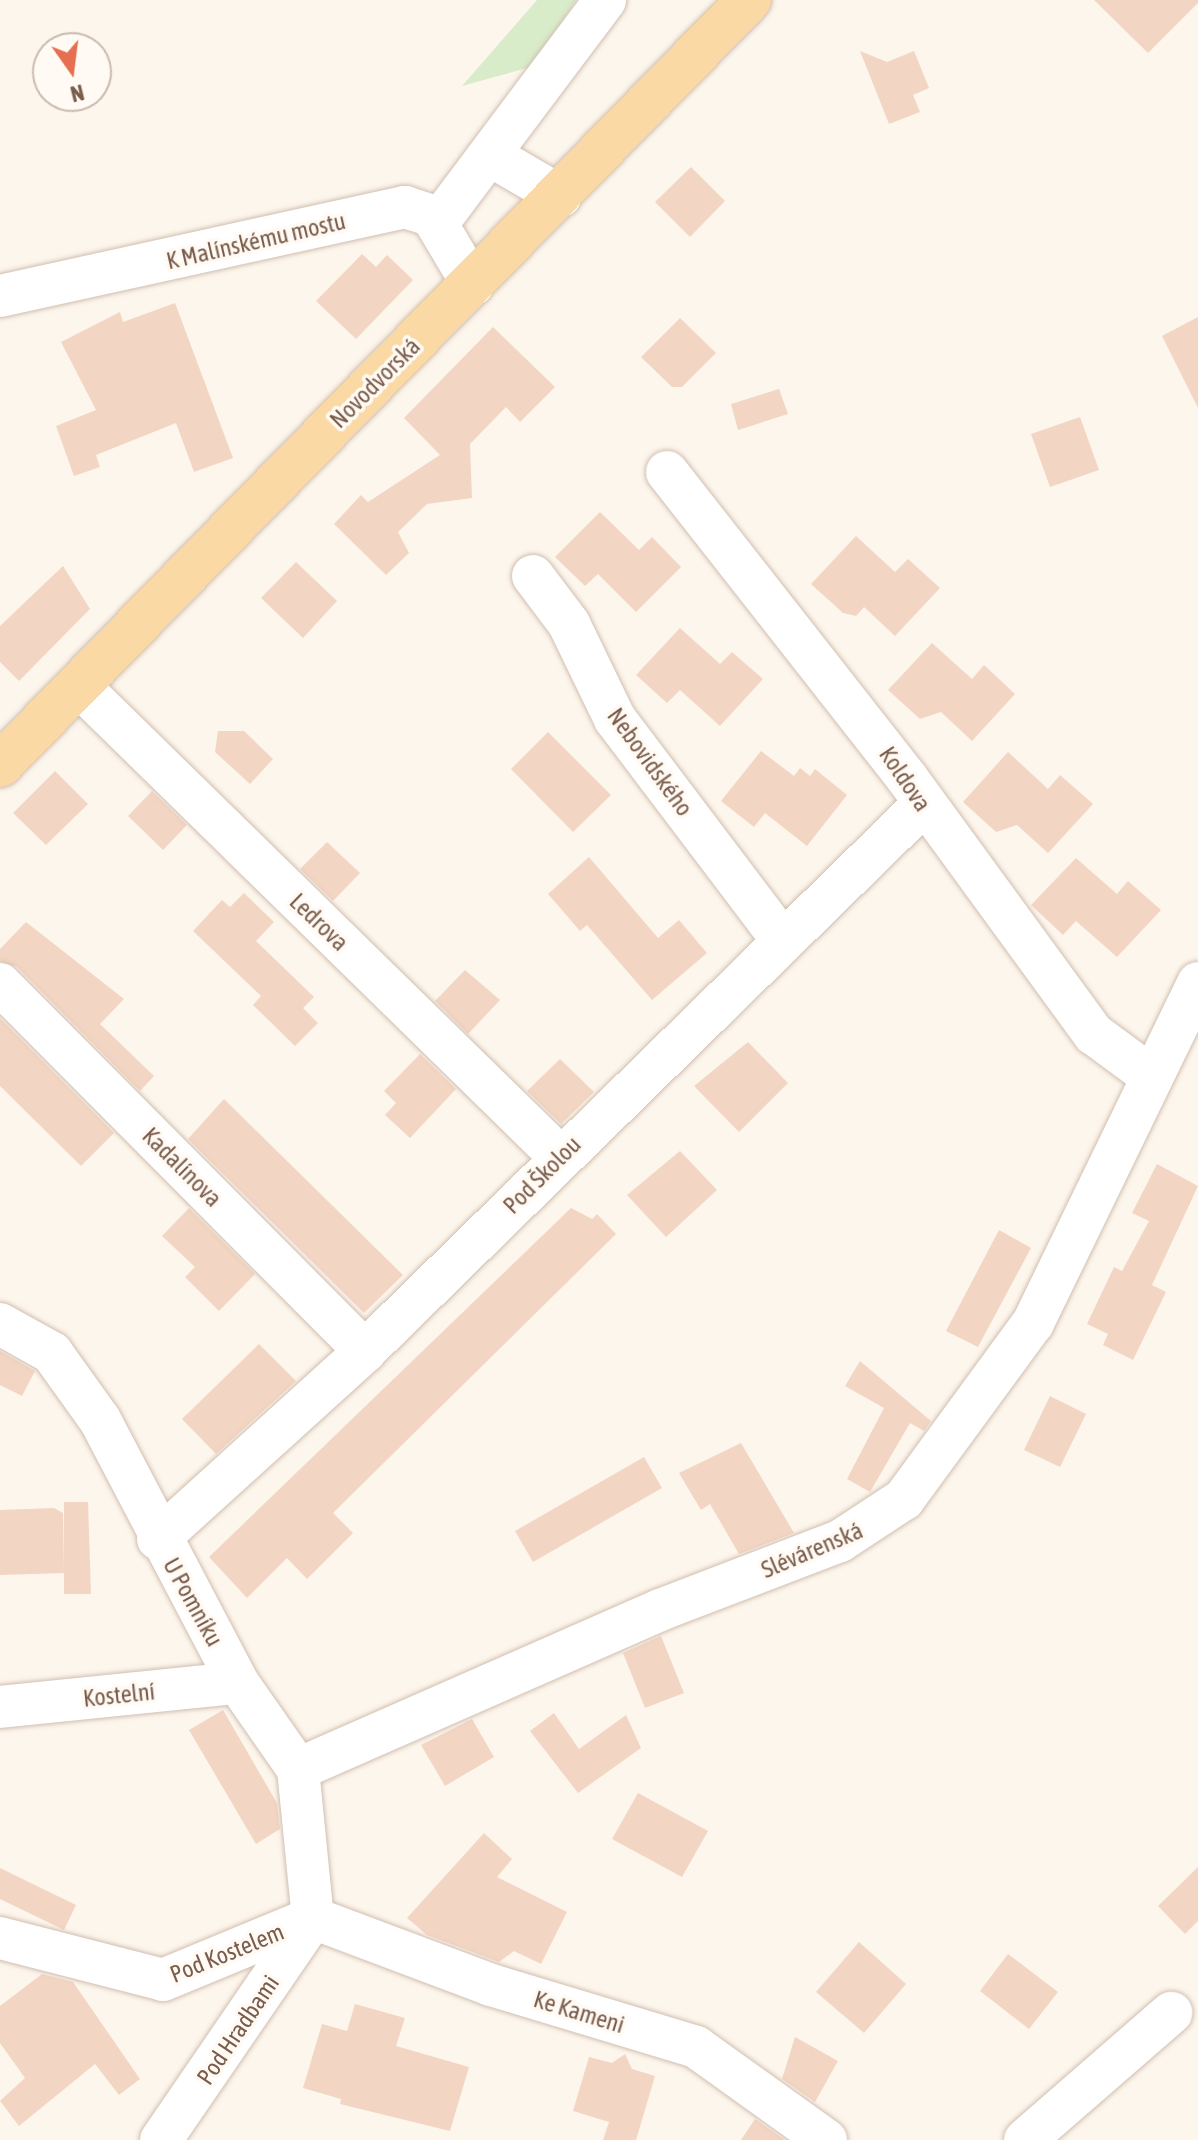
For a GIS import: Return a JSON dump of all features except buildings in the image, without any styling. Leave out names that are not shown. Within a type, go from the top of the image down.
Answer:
[{"type":"main road","name":"Novodvorská","points":[[0,765],[749,0]]},
{"type":"street","points":[[473,285],[437,224],[493,157],[605,0]]},
{"type":"street","points":[[493,157],[560,196]]},
{"type":"street","name":"K Malínskému mostu","points":[[0,296],[405,207],[421,209],[437,224]]},
{"type":"street","name":"Koldova","points":[[667,472],[1094,1034],[1151,1076]]},
{"type":"street","name":"Nebovidského","points":[[533,576],[569,624],[615,719],[782,940]]},
{"type":"street","name":"Ledrova","points":[[79,686],[560,1157]]},
{"type":"street","name":"Pod Školou","points":[[158,1539],[365,1351],[922,806]]},
{"type":"street","name":"Slévárenská","points":[[298,1769],[873,1524],[953,1438],[1033,1323],[1198,983]]},
{"type":"street","name":"Kadalínova","points":[[0,984],[365,1351]]},
{"type":"street","name":"U Pomníku","points":[[0,1324],[52,1353],[100,1420],[158,1539],[238,1683],[298,1769],[313,1918]]},
{"type":"street","name":"Kostelní","points":[[0,1707],[238,1683]]},
{"type":"street","name":"Pod Kostelem","points":[[0,1938],[163,1980],[313,1918]]},
{"type":"street","name":"Pod Hradbami","points":[[161,2140],[313,1918]]},
{"type":"street","name":"Ke Kameni","points":[[313,1918],[491,1985],[696,2047],[826,2140]]},
{"type":"street","points":[[1025,2140],[1171,2013]]},
{"type":"green space","points":[[537,0],[576,0],[534,66],[462,86]]}]
